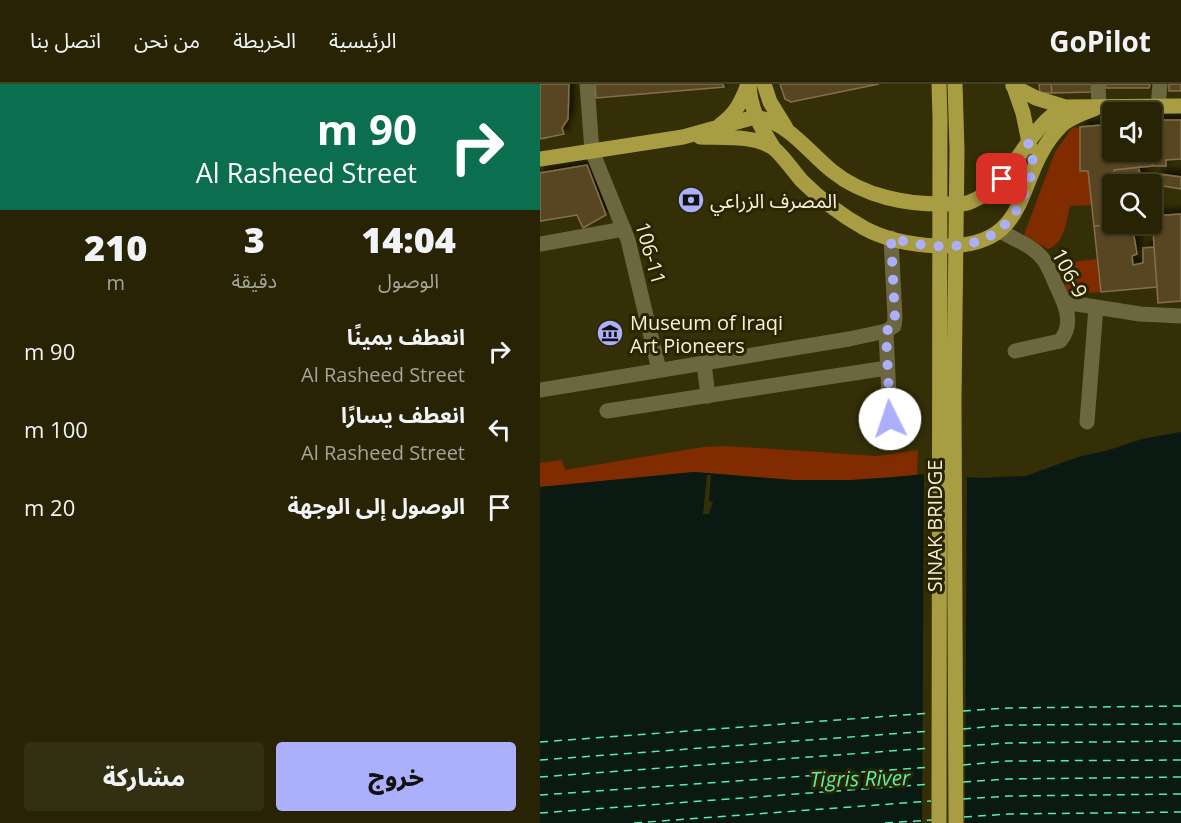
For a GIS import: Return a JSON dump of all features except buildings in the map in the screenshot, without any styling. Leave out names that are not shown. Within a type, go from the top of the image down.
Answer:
[{"type":"main road","points":[[749,84],[755,117],[778,153],[816,194],[844,217],[870,231],[914,244],[951,246],[979,241],[1000,231],[1020,206],[1035,167],[1062,124],[1099,107]]},
{"type":"main road","points":[[715,128],[732,116],[741,103],[749,84]]},
{"type":"main road","points":[[764,84],[770,102],[786,128],[833,172],[879,196],[922,205],[968,204],[982,196],[1002,179],[1038,127],[1065,107]]},
{"type":"main road","name":"SINAK BRIDGE","points":[[939,84],[939,823]]},
{"type":"main road","name":"SINAK BRIDGE","points":[[955,84],[957,150],[954,401],[956,823]]},
{"type":"main road","points":[[1013,85],[1035,91],[1065,107],[1102,107]]},
{"type":"main road","points":[[1013,85],[1023,113],[1035,167]]},
{"type":"main road","points":[[1162,106],[1181,106]]},
{"type":"main road","points":[[540,159],[683,137],[755,117],[767,119],[786,128]]},
{"type":"main road","points":[[683,137],[751,140],[778,153]]},
{"type":"main road","points":[[778,153],[800,141]]},
{"type":"street","name":"106-11","points":[[587,84],[592,151],[628,240],[659,370]]},
{"type":"street","points":[[1098,84],[1099,107]]},
{"type":"street","points":[[1158,102],[1160,84]]},
{"type":"street","points":[[540,244],[624,229]]},
{"type":"street","name":"106-9","points":[[1000,231],[1031,249],[1043,259],[1064,302],[1068,316],[1067,332],[1060,342],[1015,351]]},
{"type":"street","points":[[540,390],[886,331],[894,326],[895,318],[891,238]]},
{"type":"street","points":[[1064,302],[1140,314],[1181,316]]},
{"type":"street","points":[[1087,422],[1096,308]]},
{"type":"street","points":[[886,331],[890,419]]},
{"type":"street","points":[[704,363],[708,396]]},
{"type":"street","points":[[607,411],[887,368]]},
{"type":"shaded area","points":[[1080,127],[1080,170],[1088,171],[1092,205],[1070,206],[1061,237],[1054,246],[1048,249],[1024,235],[1055,152],[1072,128]]},
{"type":"shaded area","points":[[1098,259],[1101,292],[1066,294],[1062,263]]},
{"type":"shaded area","points":[[727,446],[877,456],[918,450],[917,475],[852,480],[793,480],[694,472],[540,487],[540,463],[562,460],[565,470],[703,447]]},
{"type":"water","name":"Tigris River","points":[[1181,432],[1181,823],[540,823],[540,487],[694,472],[793,480],[852,480],[924,474],[979,478],[1026,476],[1078,457],[1142,439]]},
{"type":"pier","points":[[924,471],[967,474],[965,823],[922,823]]},
{"type":"pier","points":[[707,475],[711,475],[709,501],[713,502],[709,514],[703,514]]},
{"type":"ferry route","points":[[963,711],[1007,708],[1181,706]]},
{"type":"ferry route","points":[[540,742],[931,713]]},
{"type":"ferry route","points":[[963,729],[1007,725],[1181,724]]},
{"type":"ferry route","points":[[540,760],[931,731]]},
{"type":"ferry route","points":[[963,746],[1008,743],[1181,741]]},
{"type":"ferry route","points":[[540,777],[931,748]]},
{"type":"ferry route","points":[[963,765],[1008,761],[1181,760]]},
{"type":"ferry route","points":[[540,795],[931,767]]},
{"type":"ferry route","points":[[963,782],[1008,779],[1181,777]]},
{"type":"ferry route","points":[[540,813],[931,784]]},
{"type":"ferry route","points":[[963,799],[1009,796],[1181,794]]},
{"type":"ferry route","points":[[634,823],[931,801]]},
{"type":"ferry route","points":[[964,817],[1009,814],[1181,812]]},
{"type":"ferry route","points":[[885,823],[932,820]]},
{"type":"place","name":"المصرف الزراعي","points":[[691,200]]},
{"type":"place","name":"Museum of Iraqi Art Pioneers","points":[[610,333]]},
{"type":"route","points":[[890,419],[886,331],[894,326],[895,318],[891,238],[914,244],[951,246],[979,241],[1000,231],[1020,206],[1035,167],[1029,143],[1002,179]]}]
